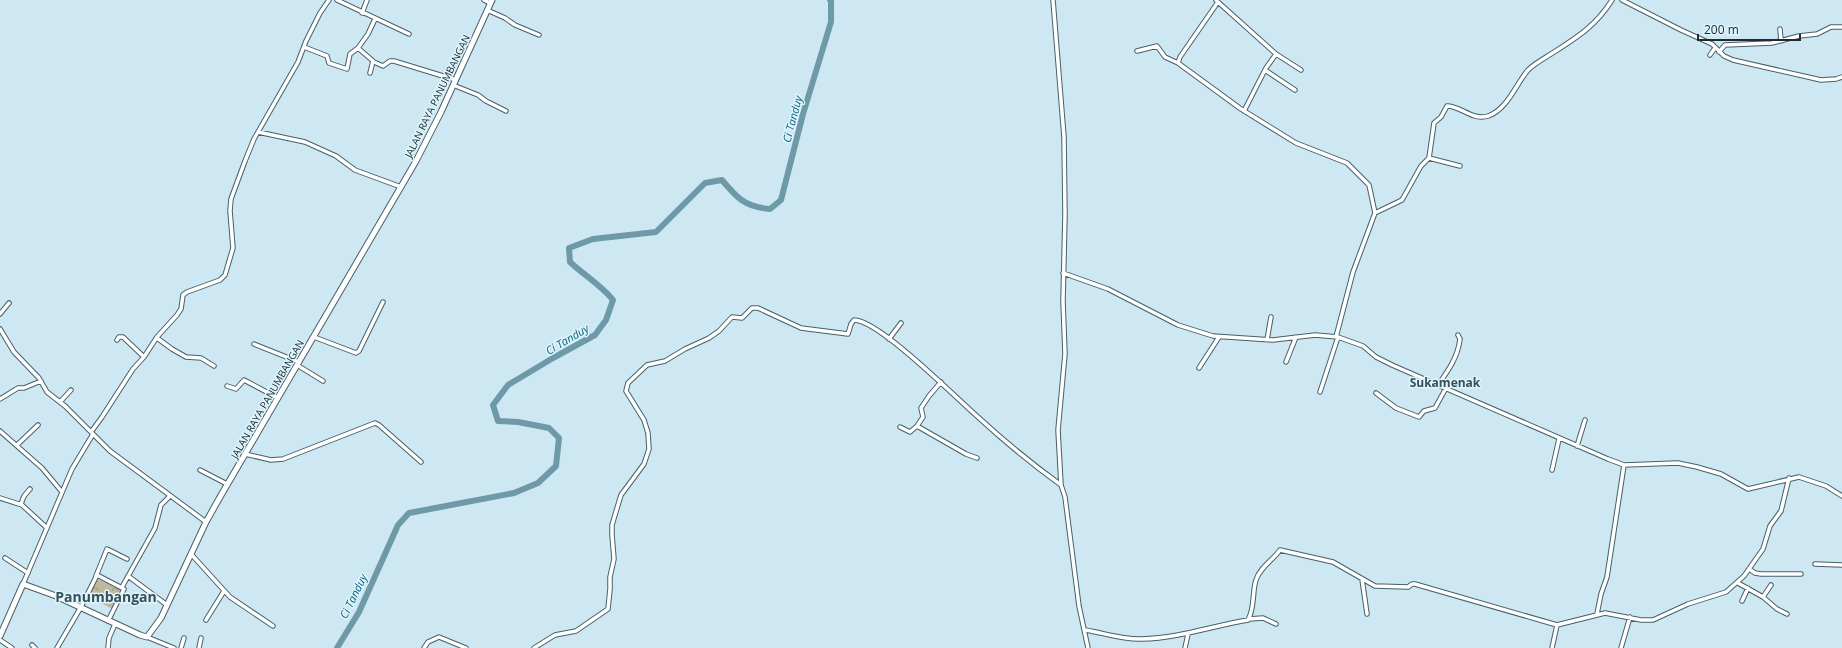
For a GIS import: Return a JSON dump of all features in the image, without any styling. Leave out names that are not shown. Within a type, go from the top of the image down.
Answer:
[{"type":"main road","name":"JALAN RAYA PANUMBANGAN","points":[[147,637],[157,626],[206,522],[227,484],[401,187],[441,112],[491,1]]},
{"type":"main road","points":[[0,636],[2,628],[23,584],[81,607],[108,621],[147,637]]},
{"type":"street","points":[[23,584],[72,469],[126,378],[181,308],[182,298],[185,293],[220,280],[225,275],[233,248],[230,211],[232,199],[258,132],[298,62],[321,11],[329,0]]},
{"type":"street","points":[[337,0],[409,34]]},
{"type":"street","points":[[362,13],[367,0]]},
{"type":"street","points":[[484,0],[491,1]]},
{"type":"street","points":[[1053,0],[1064,137],[1065,215],[1063,273],[1065,354],[1058,430],[1061,485],[1065,497],[1079,606],[1088,648]]},
{"type":"street","points":[[1375,213],[1403,199],[1421,166],[1429,158],[1434,123],[1441,117],[1448,106],[1476,116],[1487,116],[1494,114],[1504,104],[1529,70],[1588,30],[1599,19],[1612,0]]},
{"type":"street","points":[[1622,0],[1707,42],[1719,52],[1733,60],[1806,78],[1826,80],[1842,77]]},
{"type":"street","points":[[1178,63],[1180,57],[1217,1],[1276,54],[1301,70]]},
{"type":"street","points":[[487,10],[505,18],[515,25],[539,35]]},
{"type":"street","points":[[304,47],[327,56],[329,63],[345,69],[348,68],[350,54],[358,48],[368,34],[375,19]]},
{"type":"street","points":[[1719,52],[1725,45],[1763,44],[1817,34],[1831,27],[1842,27]]},
{"type":"street","points":[[1780,29],[1781,41]]},
{"type":"street","points":[[1137,51],[1158,46],[1167,58],[1178,63],[1244,111],[1296,143],[1347,163],[1369,185],[1375,213],[1353,272],[1337,337],[1320,392]]},
{"type":"street","points":[[358,48],[374,62],[383,66],[391,61],[394,61],[455,82],[506,111]]},
{"type":"street","points":[[1710,55],[1715,48]]},
{"type":"street","points":[[1244,111],[1265,70],[1276,54]]},
{"type":"street","points":[[370,73],[374,62]]},
{"type":"street","points":[[1265,70],[1295,90]]},
{"type":"street","points":[[258,132],[305,142],[336,156],[355,170],[401,187]]},
{"type":"street","points":[[1429,158],[1460,166]]},
{"type":"street","points":[[1063,273],[1108,289],[1178,325],[1219,337],[1267,340],[1320,334],[1337,337],[1363,346],[1384,362],[1559,439],[1624,465],[1678,463],[1721,474],[1748,489],[1789,478],[1798,478],[1827,486],[1842,496]]},
{"type":"street","points":[[314,337],[356,353],[359,351],[383,302]]},
{"type":"street","points":[[0,314],[9,303]]},
{"type":"street","points":[[534,648],[555,635],[576,631],[608,609],[610,577],[614,559],[612,534],[614,520],[621,495],[644,464],[649,454],[648,433],[644,420],[626,391],[628,383],[642,368],[647,365],[665,361],[685,349],[709,338],[719,332],[729,318],[742,318],[754,307],[801,328],[847,334],[853,320],[858,320],[869,325],[889,339],[941,382],[984,423],[1040,470],[1061,485]]},
{"type":"street","points":[[1267,340],[1271,317]]},
{"type":"street","points":[[889,339],[901,323]]},
{"type":"street","points":[[0,330],[14,352],[41,381],[47,392],[60,402],[115,455],[206,522]]},
{"type":"street","points":[[1438,385],[1455,357],[1460,342],[1460,337],[1458,335]]},
{"type":"street","points":[[1286,362],[1296,336]]},
{"type":"street","points":[[117,340],[119,337],[123,337],[144,357]]},
{"type":"street","points":[[1199,368],[1219,337]]},
{"type":"street","points":[[157,338],[169,348],[186,357],[200,358],[214,366]]},
{"type":"street","points":[[254,344],[298,363],[323,381]]},
{"type":"street","points":[[227,386],[236,389],[244,380],[278,398]]},
{"type":"street","points":[[0,399],[18,388],[24,388],[41,381]]},
{"type":"street","points":[[900,428],[910,432],[917,426],[923,417],[922,406],[941,382]]},
{"type":"street","points":[[1376,393],[1396,408],[1419,418],[1424,411],[1435,408],[1446,388]]},
{"type":"street","points":[[60,402],[71,390]]},
{"type":"street","points":[[1577,446],[1585,420]]},
{"type":"street","points":[[245,454],[271,460],[283,459],[375,423],[421,462]]},
{"type":"street","points":[[17,445],[38,425]]},
{"type":"street","points":[[917,426],[966,454],[977,458]]},
{"type":"street","points":[[0,432],[42,468],[62,492]]},
{"type":"street","points":[[1552,470],[1559,439]]},
{"type":"street","points":[[1597,614],[1601,594],[1607,577],[1624,465]]},
{"type":"street","points":[[200,470],[227,484]]},
{"type":"street","points":[[1249,620],[1256,580],[1264,568],[1276,557],[1280,550],[1333,562],[1375,586],[1408,587],[1415,584],[1557,625],[1597,614],[1610,614],[1644,620],[1653,620],[1688,604],[1726,592],[1738,583],[1763,549],[1773,521],[1781,511],[1789,478]]},
{"type":"street","points":[[21,504],[24,496],[30,489]]},
{"type":"street","points":[[108,621],[124,590],[122,587],[155,528],[161,505],[170,496]]},
{"type":"street","points":[[0,498],[21,504],[47,528]]},
{"type":"street","points":[[57,648],[81,607],[107,550],[127,559]]},
{"type":"street","points":[[191,554],[224,591],[241,606],[273,626]]},
{"type":"street","points":[[5,558],[28,573]]},
{"type":"street","points":[[1815,564],[1842,565]]},
{"type":"street","points":[[1749,569],[1755,573],[1761,574],[1801,574]]},
{"type":"street","points":[[96,576],[100,575],[122,587]]},
{"type":"street","points":[[128,576],[167,605]]},
{"type":"street","points":[[1362,578],[1367,614]]},
{"type":"street","points":[[1738,583],[1763,596],[1777,609],[1787,614]]},
{"type":"street","points":[[1763,596],[1771,584]]},
{"type":"street","points":[[1742,601],[1748,588]]},
{"type":"street","points":[[206,620],[224,591]]},
{"type":"street","points":[[1621,648],[1630,617]]},
{"type":"street","points":[[1085,630],[1130,639],[1142,639],[1188,634],[1263,618],[1276,624]]},
{"type":"street","points":[[108,648],[115,624]]},
{"type":"street","points":[[1552,648],[1557,625]]},
{"type":"street","points":[[1185,648],[1188,634]]},
{"type":"street","points":[[147,637],[174,648]]},
{"type":"street","points":[[424,648],[428,642],[439,637],[466,648]]},
{"type":"street","points":[[181,648],[184,638]]},
{"type":"street","points":[[199,648],[202,638]]},
{"type":"street","points":[[0,640],[12,648]]},
{"type":"green space","points":[[97,579],[121,590],[113,609],[88,597]]},
{"type":"waterway","name":"Ci Tanduy","points":[[337,648],[359,612],[398,525],[409,513],[514,493],[538,483],[556,466],[559,438],[549,428],[518,422],[498,421],[493,405],[508,385],[595,335],[606,320],[613,300],[570,262],[569,248],[593,239],[656,232],[705,183],[722,180],[737,197],[748,204],[761,208],[770,209],[781,200],[803,114],[831,22],[830,0]]},
{"type":"district","name":"Sukamenak","points":[[1445,382]]},
{"type":"district","name":"Panumbangan","points":[[106,596]]}]
